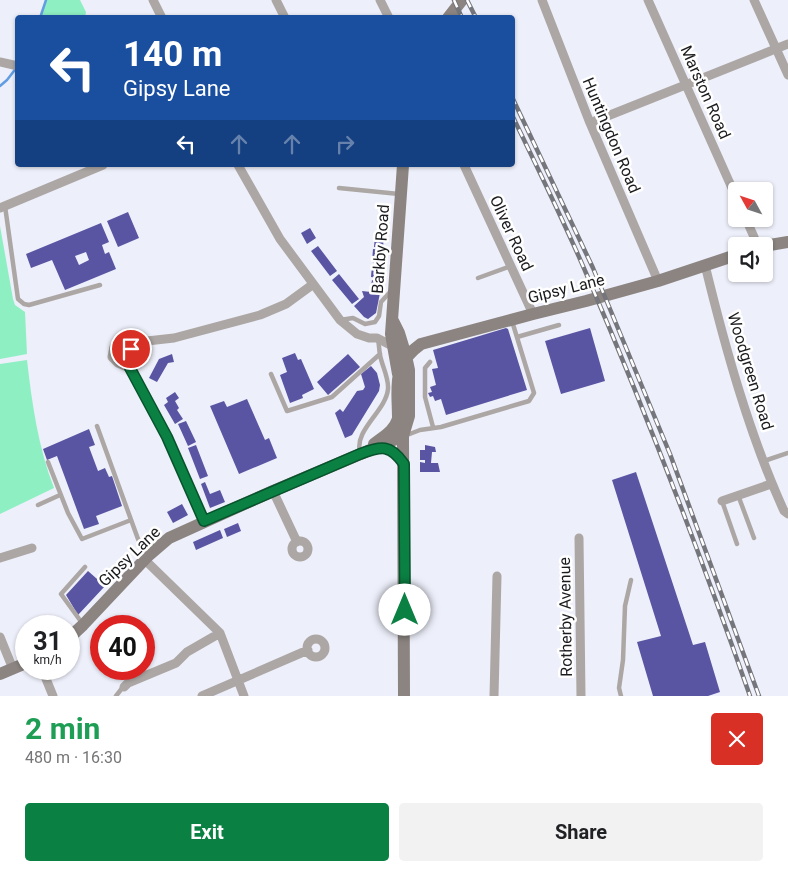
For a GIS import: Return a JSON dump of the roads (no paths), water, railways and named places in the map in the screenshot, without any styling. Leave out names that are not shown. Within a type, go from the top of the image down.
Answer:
[{"type":"street","points":[[154,0],[161,15]]},
{"type":"street","points":[[276,0],[284,15]]},
{"type":"street","points":[[380,0],[388,15]]},
{"type":"street","points":[[450,15],[462,0]]},
{"type":"street","name":"Huntingdon Road","points":[[542,0],[590,123],[658,281]]},
{"type":"street","name":"Marston Road","points":[[648,0],[729,182]]},
{"type":"street","points":[[754,0],[788,75]]},
{"type":"street","points":[[590,123],[788,44]]},
{"type":"street","points":[[2,207],[98,167]]},
{"type":"street","points":[[239,167],[280,239],[312,285],[340,320],[357,334],[369,338],[377,338],[406,356],[409,370],[409,416],[403,436]]},
{"type":"street","name":"Barkby Road","points":[[403,167],[393,288],[393,321],[400,334],[406,356]]},
{"type":"street","name":"Oliver Road","points":[[465,167],[532,314]]},
{"type":"street","points":[[773,244],[788,242]]},
{"type":"street","name":"Gipsy Lane","points":[[360,454],[392,430],[398,419],[398,374],[402,362],[406,356],[421,344],[658,281],[728,258]]},
{"type":"street","name":"Woodgreen Road","points":[[705,265],[725,346],[772,484],[784,511],[788,514]]},
{"type":"street","points":[[130,368],[112,357],[114,347],[122,340],[138,342],[174,338],[260,315],[286,304],[312,285]]},
{"type":"street","points":[[377,338],[393,321]]},
{"type":"street","points":[[393,321],[392,346],[398,374]]},
{"type":"street","points":[[400,334],[421,344]]},
{"type":"street","points":[[138,342],[131,349],[130,368],[167,437],[204,521]]},
{"type":"street","points":[[398,419],[403,436],[404,464],[404,696]]},
{"type":"street","name":"Gipsy Lane","points":[[80,628],[147,558],[170,538],[273,491],[295,477],[379,447],[403,436]]},
{"type":"street","points":[[379,447],[389,449],[404,464]]},
{"type":"street","points":[[722,500],[772,484]]},
{"type":"street","points":[[273,491],[297,542]]},
{"type":"street","name":"Rotherby Avenue","points":[[579,538],[581,696]]},
{"type":"street","points":[[0,558],[32,548]]},
{"type":"street","points":[[147,558],[220,633],[244,696]]},
{"type":"street","points":[[494,696],[497,576]]},
{"type":"street","points":[[124,686],[176,663],[187,652],[220,633]]},
{"type":"street","points":[[0,637],[13,669],[0,674]]},
{"type":"street","points":[[202,696],[308,650]]},
{"type":"street","points":[[46,680],[53,696]]},
{"type":"lane","points":[[339,188],[400,194]]},
{"type":"lane","points":[[2,207],[18,299],[24,304],[29,305],[100,285]]},
{"type":"lane","points":[[478,278],[511,266]]},
{"type":"lane","points":[[340,320],[353,318],[365,324],[375,322],[379,316],[381,302],[393,288]]},
{"type":"lane","points":[[403,436],[433,427],[441,427],[531,399],[534,393],[511,319]]},
{"type":"lane","points":[[517,337],[559,325]]},
{"type":"lane","points":[[360,454],[359,439],[385,400],[388,389],[388,380],[377,338]]},
{"type":"lane","points":[[271,374],[287,411],[332,396],[380,354]]},
{"type":"lane","points":[[430,362],[425,368],[425,397],[433,427]]},
{"type":"lane","points":[[98,426],[138,539],[147,558]]},
{"type":"lane","points":[[764,461],[788,453]]},
{"type":"lane","points":[[48,462],[60,495],[82,539],[131,520]]},
{"type":"lane","points":[[38,505],[60,495]]},
{"type":"lane","points":[[738,495],[754,538]]},
{"type":"lane","points":[[722,500],[737,544]]},
{"type":"lane","points":[[83,625],[61,594],[85,567]]},
{"type":"lane","points":[[622,696],[619,688],[623,660],[625,606],[631,580]]},
{"type":"lane","points":[[116,696],[124,686]]},
{"type":"waterway","points":[[41,15],[46,0]]},
{"type":"waterway","points":[[0,86],[15,70]]},
{"type":"railway","points":[[454,0],[461,15]]},
{"type":"railway","points":[[467,0],[474,15]]},
{"type":"railway","points":[[515,103],[593,268],[670,454],[759,696]]},
{"type":"railway","points":[[515,121],[577,253],[630,378],[692,536],[750,696]]}]
